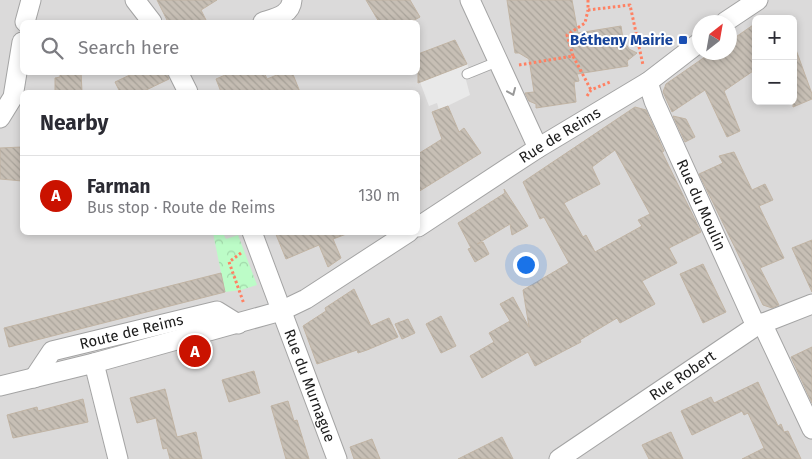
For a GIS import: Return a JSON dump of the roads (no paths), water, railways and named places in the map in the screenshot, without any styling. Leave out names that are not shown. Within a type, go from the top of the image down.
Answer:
[{"type":"street","points":[[27,20],[32,0]]},
{"type":"street","points":[[135,0],[150,20]]},
{"type":"street","points":[[269,20],[284,15],[292,6],[292,0]]},
{"type":"street","points":[[470,0],[505,64],[538,148]]},
{"type":"street","points":[[733,15],[745,3]]},
{"type":"street","name":"Rue de Reims","points":[[420,226],[538,148],[642,76],[692,47]]},
{"type":"street","points":[[0,118],[13,97],[20,54]]},
{"type":"street","points":[[180,75],[187,90]]},
{"type":"street","name":"Rue du Moulin","points":[[642,76],[759,324],[812,429]]},
{"type":"street","points":[[281,311],[306,299],[404,235]]},
{"type":"street","name":"Rue du Murnague","points":[[254,237],[337,459]]},
{"type":"street","name":"Rue Robert","points":[[559,459],[759,324],[812,304]]},
{"type":"street","name":"Route de Reims","points":[[34,378],[52,351],[217,311],[238,324]]},
{"type":"street","name":"Route de Reims","points":[[0,386],[259,319],[281,311]]},
{"type":"street","points":[[94,363],[118,459]]},
{"type":"lane","points":[[467,74],[505,64]]},
{"type":"place","name":"Bétheny Mairie","points":[[683,40]]},
{"type":"place","name":"Farman","points":[[195,351]]}]
